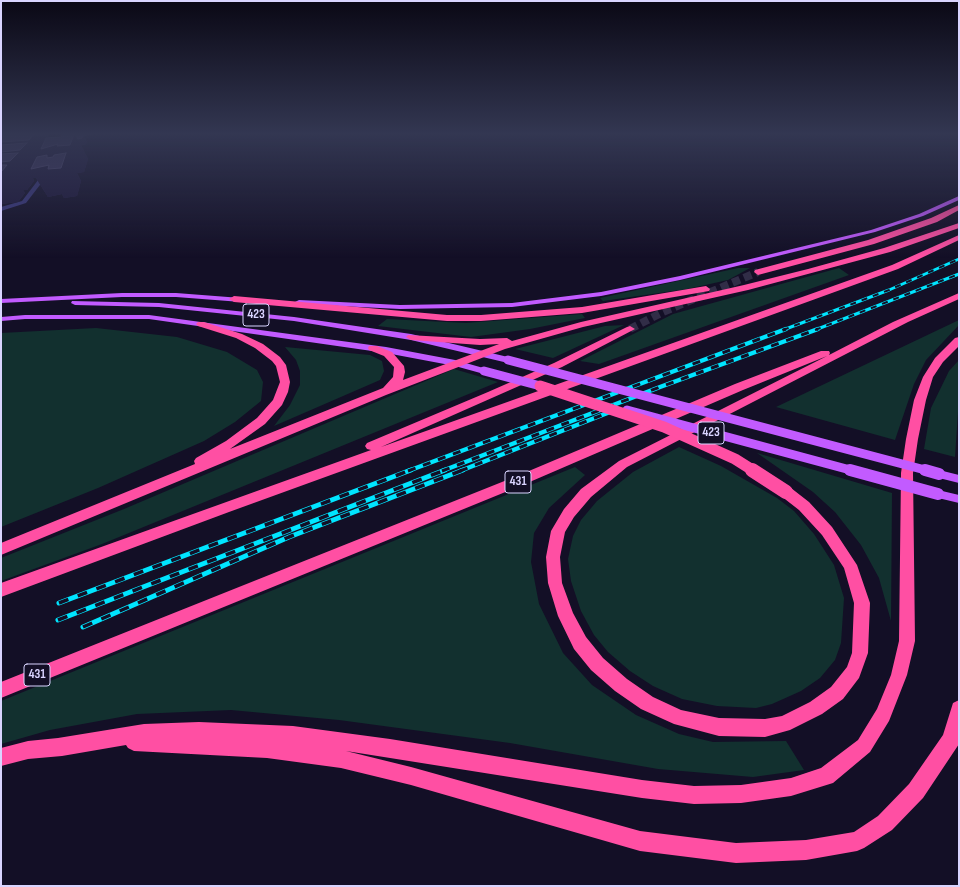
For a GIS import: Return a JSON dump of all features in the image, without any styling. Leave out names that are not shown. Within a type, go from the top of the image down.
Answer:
[{"type":"highway","points":[[758,272],[871,242],[934,220],[959,207]]},
{"type":"highway","points":[[412,337],[498,342],[544,334],[745,288],[811,271],[887,250],[959,225]]},
{"type":"highway","points":[[1,590],[224,508],[895,267],[959,237]]},
{"type":"highway","points":[[234,299],[447,318],[512,317],[546,314],[625,303],[811,271]]},
{"type":"highway","name":"431","points":[[1,690],[522,480],[739,386],[904,321],[959,296]]},
{"type":"highway","points":[[540,386],[664,427],[704,444],[735,459],[786,492],[804,506],[827,531],[850,565],[862,603],[860,653],[852,672],[837,693],[816,708],[784,724],[765,728],[719,727],[680,718],[647,703],[616,681],[597,664],[580,643],[566,616],[555,582],[553,557],[558,531],[568,513],[586,493],[629,461],[904,321]]},
{"type":"highway","points":[[108,505],[216,452],[247,432],[278,402],[283,392],[285,382],[281,365],[276,359],[259,346],[239,336],[201,324]]},
{"type":"highway","points":[[224,508],[456,411],[558,365],[630,329]]},
{"type":"highway","points":[[1,549],[382,392],[456,363],[544,334]]},
{"type":"highway","points":[[54,748],[144,733],[199,730],[293,735],[390,748],[642,789],[694,795],[742,794],[791,787],[826,776],[864,746],[883,715],[899,674],[907,641],[907,473],[912,439],[920,400],[928,377],[939,360],[959,340]]},
{"type":"highway","points":[[373,348],[388,354],[398,366],[400,372],[398,379],[382,392]]},
{"type":"highway","points":[[934,766],[950,740],[959,709]]},
{"type":"highway","points":[[1,757],[28,750],[145,741],[267,748],[341,759],[411,776],[640,841],[736,853],[806,850],[857,841],[885,823],[916,791],[959,728]]},
{"type":"main road","points":[[1,301],[122,295],[165,295],[400,307],[512,305],[555,301],[631,288],[798,250],[880,228],[921,215],[959,198]]},
{"type":"main road","name":"423","points":[[1,306],[72,303],[159,305],[294,319],[412,337],[508,360],[959,479]]},
{"type":"main road","name":"423","points":[[1,319],[25,317],[149,317],[373,348],[456,363],[959,500]]},
{"type":"street","points":[[1,209],[14,206],[26,200],[44,175]]},
{"type":"green space","points":[[738,268],[750,268],[728,280],[687,289],[603,301],[600,298]]},
{"type":"green space","points":[[839,268],[849,275],[599,364],[580,361],[673,314]]},
{"type":"green space","points":[[582,314],[585,318],[530,329],[471,337],[378,326],[387,319],[466,323]]},
{"type":"green space","points":[[959,320],[959,325],[926,360],[914,384],[895,440],[776,407]]},
{"type":"green space","points":[[624,325],[553,358],[515,349],[605,326]]},
{"type":"green space","points":[[96,328],[177,337],[227,352],[257,370],[263,382],[261,401],[235,422],[204,441],[98,488],[1,527],[1,333]]},
{"type":"green space","points":[[285,347],[370,355],[382,361],[384,371],[380,380],[274,426],[290,405],[300,385],[300,371],[296,360]]},
{"type":"green space","points":[[959,360],[959,397],[955,457],[924,449],[931,408],[949,371]]},
{"type":"green space","points":[[454,369],[498,382],[102,544],[1,581],[1,558],[124,509]]},
{"type":"green space","points":[[679,447],[721,466],[777,498],[794,511],[814,534],[834,565],[844,598],[841,643],[835,660],[820,678],[801,691],[772,704],[756,708],[717,706],[682,699],[653,686],[630,671],[608,652],[594,635],[581,611],[571,581],[568,559],[573,536],[581,520],[597,501],[633,472]]},
{"type":"green space","points":[[757,453],[892,493],[891,621],[879,578],[861,545],[835,512],[813,492]]},
{"type":"green space","points":[[575,467],[585,475],[549,508],[534,533],[531,562],[539,604],[563,653],[592,685],[636,715],[679,734],[713,742],[786,741],[804,770],[753,777],[658,769],[510,743],[339,720],[231,710],[137,714],[50,730],[1,744],[1,701]]},
{"type":"tunnel","points":[[630,329],[663,312],[758,272]]},
{"type":"railway","points":[[783,330],[889,290],[959,259]]},
{"type":"railway","points":[[815,330],[959,274]]},
{"type":"railway","points":[[408,471],[786,329]]},
{"type":"railway","points":[[442,471],[660,387],[818,329]]},
{"type":"railway","points":[[460,471],[615,410]]},
{"type":"railway","points":[[59,603],[411,470]]},
{"type":"railway","points":[[58,620],[445,470]]},
{"type":"railway","points":[[83,627],[289,537],[463,470]]}]
